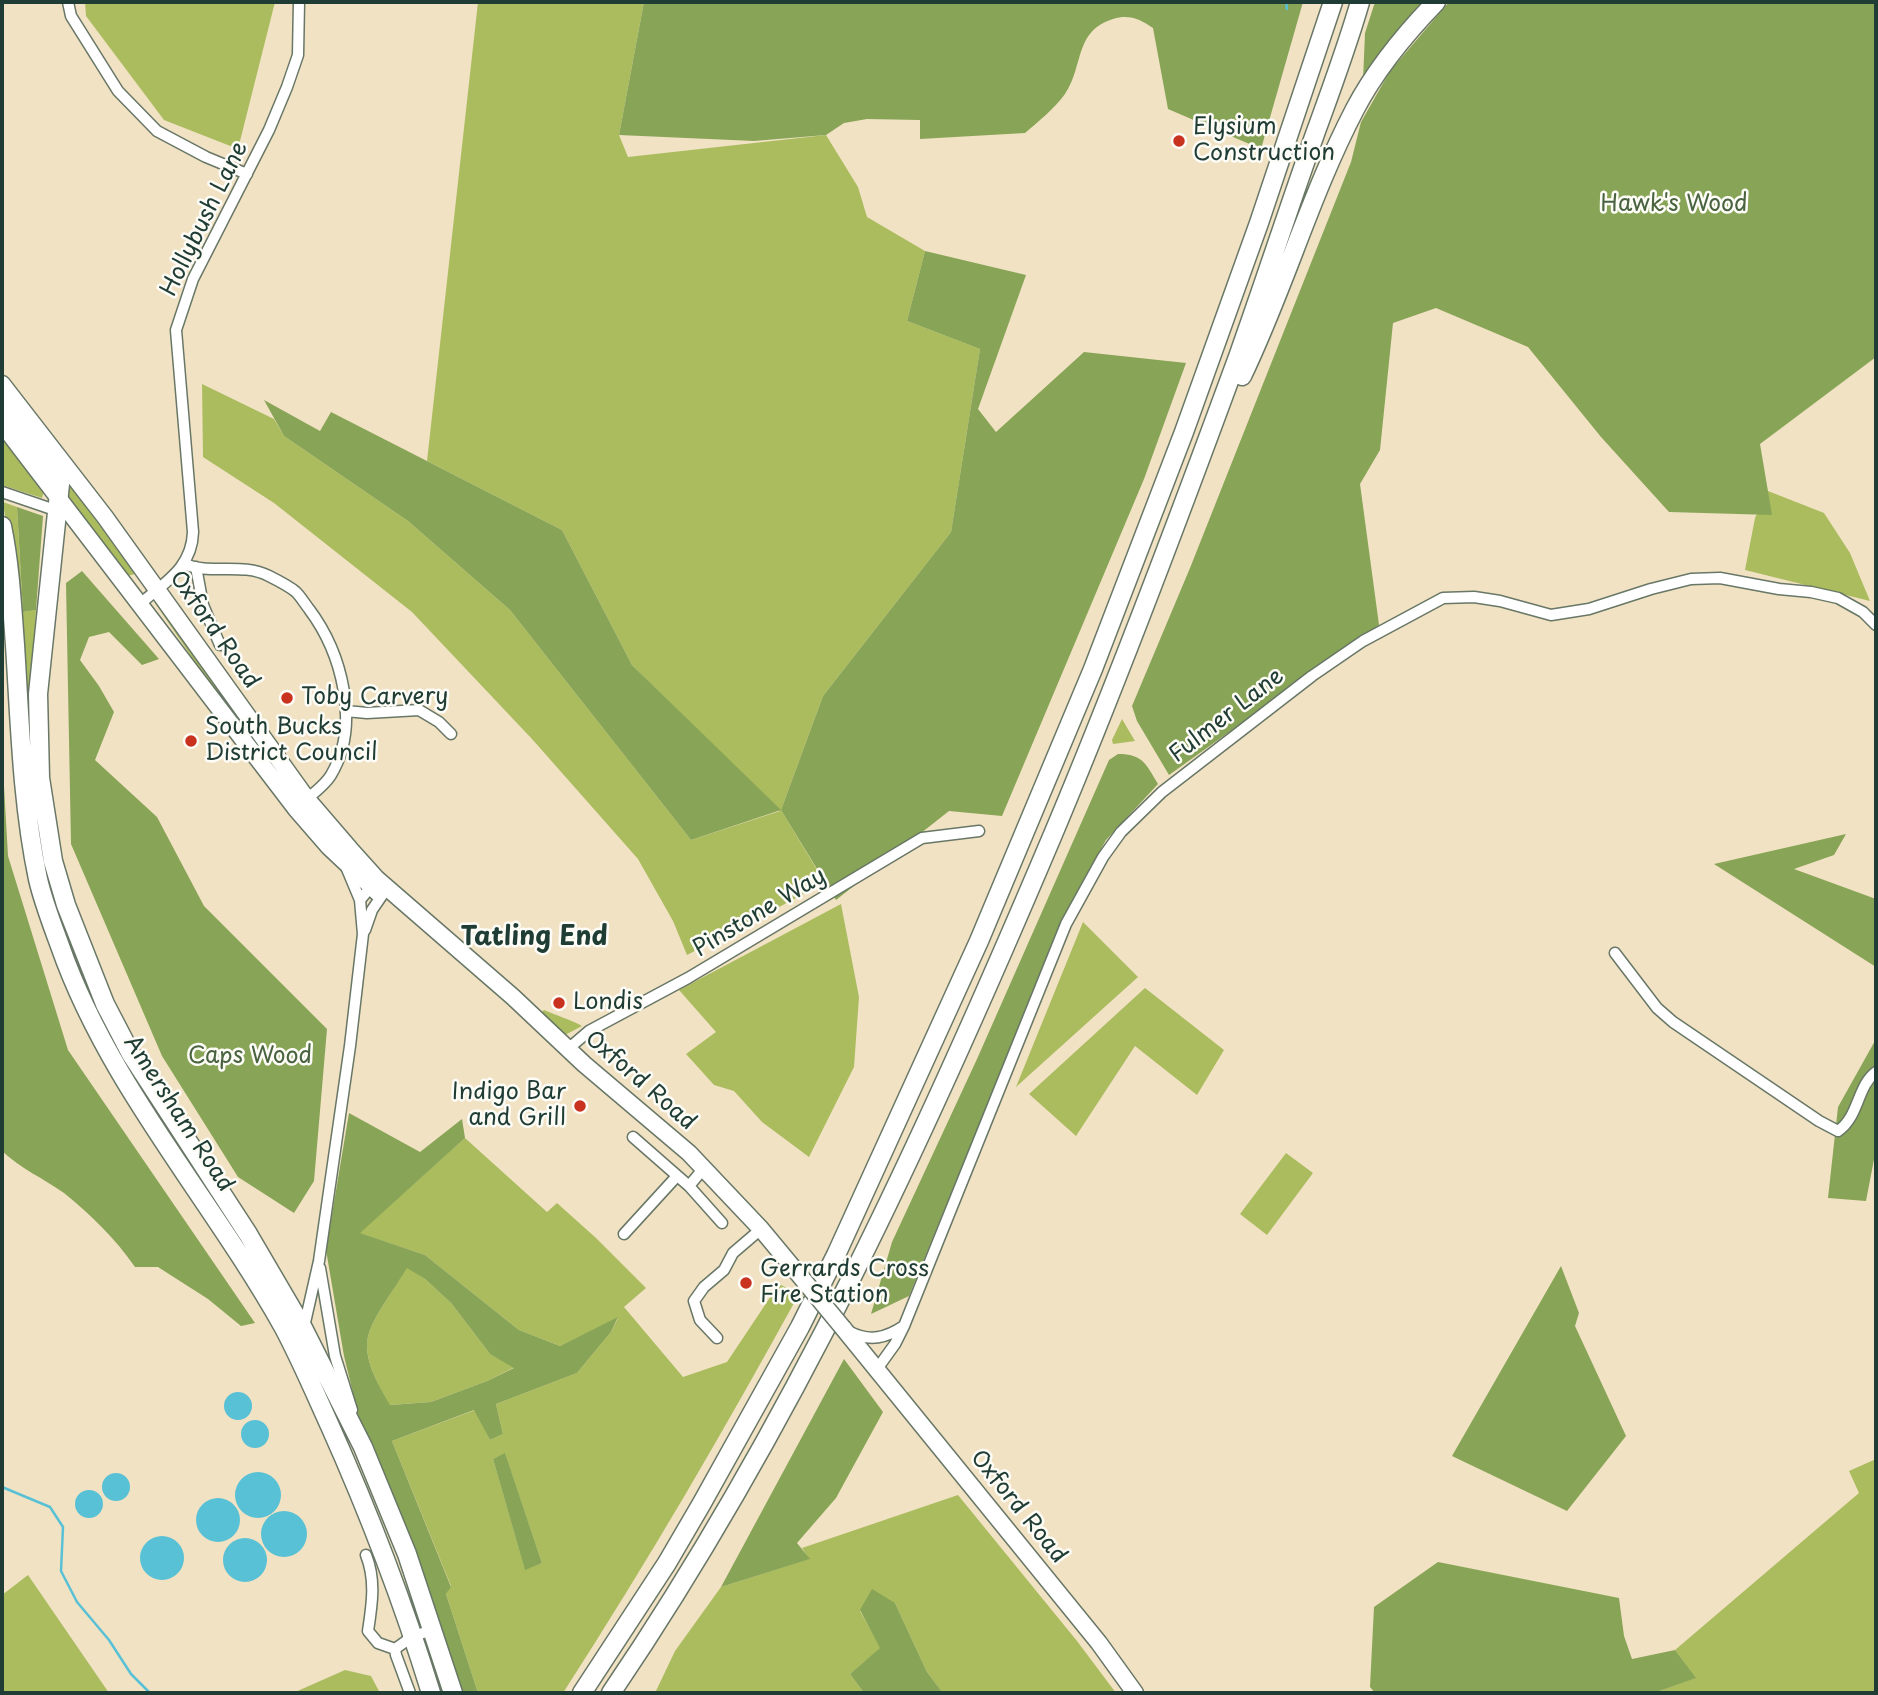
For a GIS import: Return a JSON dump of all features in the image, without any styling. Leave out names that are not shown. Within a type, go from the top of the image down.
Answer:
[{"type":"highway","points":[[611,1693],[688,1575],[758,1457],[821,1339],[903,1172],[1000,961],[1089,749],[1211,435],[1341,65],[1360,2]]},
{"type":"highway","points":[[1211,435],[1244,374],[1329,163],[1355,109],[1391,53],[1436,2]]},
{"type":"highway","points":[[582,1693],[674,1551],[800,1327],[836,1255],[979,941],[1093,669],[1184,432],[1259,223],[1330,6]]},
{"type":"highway","points":[[2,401],[60,484],[38,694],[40,778],[53,861],[66,905],[104,1004],[131,1054],[248,1234],[303,1328],[363,1447],[407,1555],[453,1693]]},
{"type":"highway","name":"Amersham Road","points":[[2,526],[10,562],[24,777],[30,823],[39,881],[60,947],[89,1018],[135,1098],[226,1233],[277,1317],[310,1382],[376,1534],[431,1693]]},
{"type":"main road","name":"Oxford Road","points":[[2,384],[55,450],[158,589],[247,718],[302,804],[379,888],[513,997],[548,1032],[705,1168],[761,1229],[877,1369],[1099,1643],[1135,1693]]},
{"type":"main road","points":[[2,424],[58,502],[140,604],[238,734],[302,804],[344,862],[379,888]]},
{"type":"main road","points":[[238,734],[247,718]]},
{"type":"street","points":[[68,2],[71,16],[118,91],[157,131],[206,157],[247,174]]},
{"type":"street","name":"Hollybush Lane","points":[[184,564],[192,550],[193,532],[176,330],[192,279],[269,130],[298,55],[299,2]]},
{"type":"street","points":[[2,492],[48,508],[58,502]]},
{"type":"street","points":[[140,604],[184,564],[236,568],[265,574],[297,593],[322,626],[340,671],[346,711],[342,748],[330,776],[302,804]]},
{"type":"street","points":[[196,567],[203,605],[220,645]]},
{"type":"street","name":"Fulmer Lane","points":[[877,1369],[904,1326],[1066,925],[1103,857],[1121,832],[1172,784],[1312,676],[1363,641],[1443,598],[1474,597],[1500,601],[1551,615],[1589,609],[1691,579],[1720,578],[1838,598],[1863,612],[1876,625]]},
{"type":"street","points":[[346,711],[367,713],[419,710],[439,722],[451,734]]},
{"type":"street","name":"Pinstone Way","points":[[568,1049],[589,1031],[688,978],[922,838],[979,831]]},
{"type":"street","points":[[310,1382],[303,1352],[303,1328],[319,1261],[363,934],[360,900],[344,862]]},
{"type":"street","points":[[360,900],[379,888]]},
{"type":"street","points":[[363,934],[379,888]]},
{"type":"street","points":[[1615,953],[1657,1008],[1673,1022],[1819,1121],[1838,1130],[1850,1119],[1869,1078],[1876,1072]]},
{"type":"street","points":[[633,1137],[689,1186],[722,1223]]},
{"type":"street","points":[[689,1186],[705,1168]]},
{"type":"street","points":[[624,1234],[677,1176]]},
{"type":"street","points":[[717,1338],[700,1320],[694,1301],[704,1287],[724,1270],[733,1253],[761,1229]]},
{"type":"street","points":[[319,1261],[335,1356],[363,1447]]},
{"type":"street","points":[[843,1328],[863,1338],[873,1338],[884,1337],[904,1326]]},
{"type":"street","points":[[366,1555],[373,1579],[373,1603],[368,1631],[378,1643],[395,1649]]},
{"type":"street","points":[[395,1649],[413,1636],[433,1630]]},
{"type":"street","points":[[395,1649],[410,1693]]},
{"type":"green space","points":[[85,2],[275,2],[238,149],[164,120],[86,16]]},
{"type":"green space","points":[[478,2],[644,2],[619,135],[628,157],[826,135],[858,187],[867,217],[925,251],[907,321],[980,349],[951,532],[823,696],[781,810],[825,883],[687,955],[673,921],[638,859],[532,739],[412,612],[274,503],[203,457],[202,384],[274,419],[284,436],[408,521],[510,610],[691,840],[780,811],[632,665],[562,530],[427,461]]},
{"type":"green space","points":[[644,2],[1303,2],[1261,149],[1168,109],[1153,28],[1129,17],[1113,19],[1092,32],[1081,50],[1065,94],[1025,133],[920,139],[920,120],[867,119],[844,123],[826,135],[754,141],[619,135]]},
{"type":"green space","points":[[1375,2],[1424,2],[1388,43],[1363,80],[1365,33]]},
{"type":"green space","name":"Hawk's Wood","points":[[1449,2],[1876,2],[1876,357],[1760,444],[1772,515],[1669,512],[1601,437],[1528,347],[1436,308],[1393,323],[1380,450],[1360,484],[1379,625],[1169,775],[1137,721],[1132,706],[1190,568],[1351,162],[1361,122],[1390,71]]},
{"type":"green space","points":[[925,251],[1026,275],[978,409],[996,432],[1084,352],[1186,363],[1144,479],[1002,816],[949,811],[836,900],[781,810],[823,696],[951,532],[980,349],[907,321]]},
{"type":"green space","points":[[264,400],[320,431],[331,412],[562,530],[632,665],[781,810],[691,840],[510,610],[408,521],[284,436]]},
{"type":"green space","points":[[2,434],[44,491],[42,498],[2,485]]},
{"type":"green space","points":[[65,478],[135,574],[127,576],[66,498]]},
{"type":"green space","points":[[1768,491],[1824,513],[1850,553],[1870,601],[1745,570],[1755,518]]},
{"type":"green space","points":[[3,502],[17,507],[23,612],[36,610],[29,713],[24,717],[20,621]]},
{"type":"green space","points":[[17,507],[43,516],[36,610],[23,612]]},
{"type":"green space","name":"Caps Wood","points":[[82,571],[159,659],[142,665],[109,632],[89,637],[80,660],[114,712],[95,760],[157,817],[204,906],[327,1029],[314,1181],[294,1213],[238,1177],[162,1056],[71,844],[66,583]]},
{"type":"green space","points":[[155,603],[168,607],[236,708],[235,720],[225,711]]},
{"type":"green space","points":[[1122,719],[1135,741],[1113,744],[1112,740]]},
{"type":"green space","points":[[2,751],[8,856],[68,1050],[255,1323],[241,1326],[208,1299],[158,1267],[135,1267],[111,1237],[74,1201],[2,1151]]},
{"type":"green space","points":[[1118,754],[1138,758],[1158,784],[1106,840],[1066,912],[909,1296],[871,1314],[892,1242],[977,1059],[1109,760]]},
{"type":"green space","points":[[1846,834],[1834,855],[1794,869],[1876,899],[1876,967],[1714,864]]},
{"type":"green space","points":[[841,904],[859,997],[854,1067],[809,1157],[762,1122],[734,1091],[714,1085],[686,1054],[716,1032],[679,990]]},
{"type":"green space","points":[[1083,922],[1138,977],[1016,1087]]},
{"type":"green space","points":[[1145,988],[1224,1050],[1197,1095],[1135,1046],[1076,1136],[1029,1094]]},
{"type":"green space","points":[[544,1010],[582,1026],[565,1035],[561,1034],[538,1014]]},
{"type":"green space","points":[[1876,1039],[1876,1149],[1866,1201],[1828,1198],[1838,1107]]},
{"type":"green space","points":[[349,1113],[420,1152],[462,1119],[465,1138],[360,1233],[425,1255],[519,1330],[560,1346],[618,1317],[611,1332],[577,1373],[496,1404],[503,1434],[490,1440],[474,1410],[392,1441],[451,1587],[446,1594],[478,1693],[456,1693],[361,1426],[344,1356],[326,1250]],"holes":[[[407,1268],[425,1279],[451,1303],[490,1354],[514,1368],[431,1402],[390,1405],[369,1361],[369,1333]]]},
{"type":"green space","points":[[465,1138],[547,1212],[557,1203],[646,1288],[624,1307],[683,1377],[727,1362],[779,1284],[799,1294],[685,1495],[563,1693],[478,1693],[446,1594],[451,1586],[392,1441],[475,1410],[490,1440],[503,1434],[496,1404],[577,1373],[611,1332],[618,1318],[560,1346],[519,1330],[425,1255],[359,1233]],"holes":[[[505,1454],[542,1563],[525,1569],[493,1459]]]},
{"type":"green space","points":[[1286,1153],[1313,1173],[1267,1235],[1240,1214]]},
{"type":"green space","points":[[1561,1266],[1579,1313],[1575,1326],[1626,1436],[1567,1511],[1452,1456]]},
{"type":"green space","points":[[407,1267],[425,1279],[451,1303],[490,1354],[515,1367],[487,1381],[431,1402],[389,1405],[372,1370],[367,1342],[376,1318]]},
{"type":"green space","points":[[844,1359],[883,1412],[836,1498],[797,1543],[810,1559],[721,1587]]},
{"type":"green space","points":[[505,1453],[542,1563],[525,1570],[493,1459]]},
{"type":"green space","points":[[1876,1459],[1876,1693],[1654,1693],[1695,1678],[1675,1650],[1859,1493],[1849,1471]]},
{"type":"green space","points":[[958,1495],[1116,1693],[943,1693],[927,1672],[895,1603],[860,1611],[881,1648],[850,1674],[864,1693],[655,1693],[675,1651],[721,1587],[809,1559],[802,1548]]},
{"type":"green space","points":[[1438,1562],[1619,1598],[1624,1636],[1632,1659],[1675,1650],[1696,1678],[1654,1693],[1375,1693],[1370,1687],[1374,1607]]},
{"type":"green space","points":[[28,1575],[109,1693],[2,1693],[2,1595]]},
{"type":"green space","points":[[872,1589],[895,1603],[927,1672],[943,1693],[864,1693],[850,1674],[880,1648],[860,1610]]},
{"type":"green space","points":[[345,1670],[371,1676],[380,1693],[293,1693]]},
{"type":"water","points":[[238,1392],[248,1396],[252,1406],[248,1416],[238,1420],[228,1416],[224,1406],[228,1396]]},
{"type":"water","points":[[255,1420],[265,1424],[269,1434],[265,1444],[255,1448],[245,1444],[241,1434],[245,1424]]},
{"type":"water","points":[[258,1472],[274,1479],[281,1495],[274,1511],[258,1518],[242,1511],[235,1495],[242,1479]]},
{"type":"water","points":[[116,1473],[126,1477],[130,1487],[126,1497],[116,1501],[106,1497],[102,1487],[106,1477]]},
{"type":"water","points":[[89,1490],[99,1494],[103,1504],[99,1514],[89,1518],[79,1514],[75,1504],[79,1494]]},
{"type":"water","points":[[218,1498],[227,1499],[234,1504],[239,1511],[239,1529],[234,1536],[227,1541],[218,1542],[209,1541],[202,1536],[197,1529],[196,1520],[197,1511],[202,1504],[209,1499]]},
{"type":"water","points":[[284,1511],[300,1518],[307,1534],[300,1550],[284,1557],[268,1550],[261,1534],[268,1518]]},
{"type":"water","points":[[162,1536],[171,1537],[178,1542],[183,1549],[183,1567],[178,1574],[171,1579],[162,1580],[153,1579],[146,1574],[141,1567],[140,1558],[141,1549],[146,1542],[153,1537]]},
{"type":"water","points":[[245,1538],[254,1539],[261,1544],[266,1551],[266,1569],[261,1576],[254,1581],[245,1582],[236,1581],[229,1576],[224,1569],[223,1560],[224,1551],[229,1544],[236,1539]]},
{"type":"waterway","points":[[1286,2],[1287,9]]},
{"type":"waterway","points":[[2,1487],[50,1507],[63,1527],[61,1571],[77,1602],[109,1640],[131,1674],[150,1693]]},
{"type":"place","name":"Elysium Construction","points":[[1179,141]]},
{"type":"place","name":"Toby Carvery","points":[[287,698]]},
{"type":"place","name":"South Bucks District Council","points":[[191,741]]},
{"type":"place","name":"Londis","points":[[559,1003]]},
{"type":"place","name":"Indigo Bar and Grill","points":[[580,1106]]},
{"type":"place","name":"Gerrards Cross Fire Station","points":[[746,1283]]},
{"type":"district","name":"Tatling End","points":[[534,938]]}]
